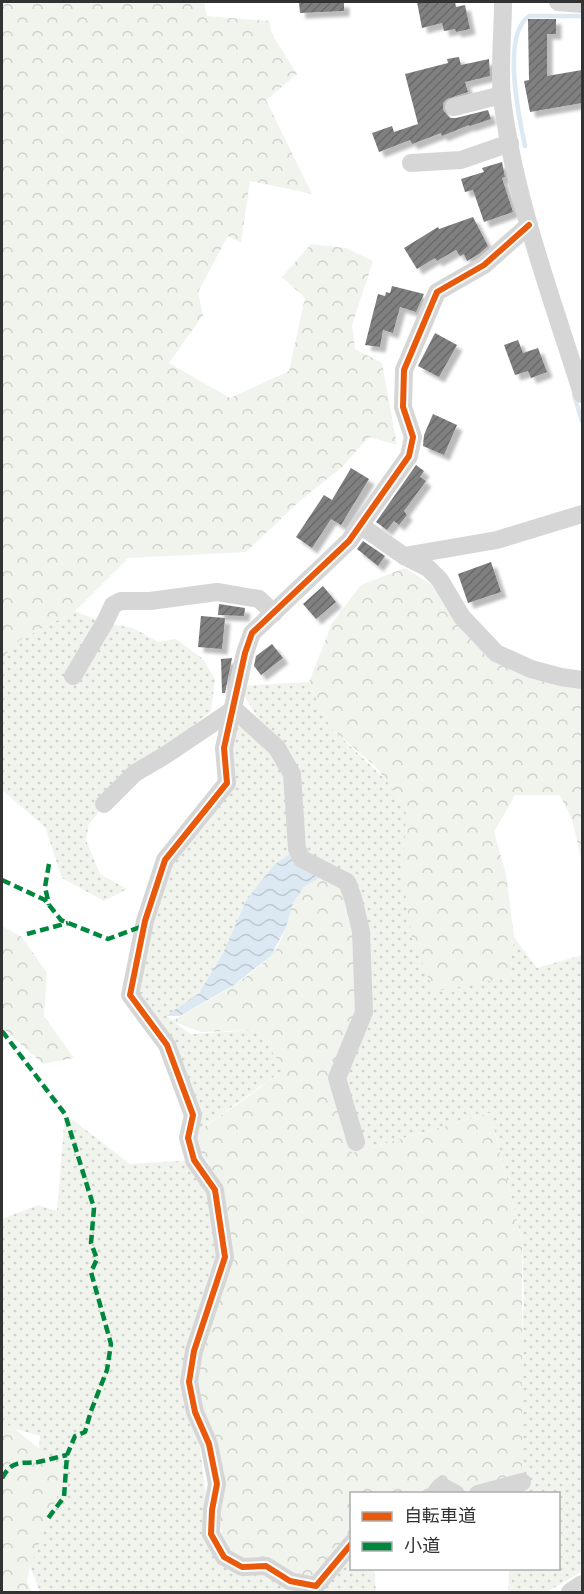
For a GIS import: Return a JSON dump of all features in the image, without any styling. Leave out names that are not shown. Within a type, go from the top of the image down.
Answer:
[{"type":"street","points":[[503,2],[502,95],[525,229],[582,394]]},
{"type":"street","points":[[558,2],[582,4]]},
{"type":"street","points":[[454,107],[502,95]]},
{"type":"street","points":[[411,163],[461,160],[510,142]]},
{"type":"street","points":[[350,1544],[316,1586],[290,1581],[266,1566],[242,1567],[224,1557],[211,1534],[212,1510],[217,1484],[209,1444],[195,1412],[189,1382],[194,1351],[225,1257],[215,1190],[194,1160],[188,1138],[193,1115],[167,1045],[130,995],[145,921],[165,860],[227,783],[224,748],[244,653],[252,633],[349,541],[409,456],[413,437],[403,407],[404,370],[437,292],[484,265],[525,229]]},
{"type":"street","points":[[404,556],[497,540],[582,514]]},
{"type":"street","points":[[360,525],[404,556],[428,568],[440,580],[462,617],[496,654],[531,669],[582,680]]},
{"type":"street","points":[[73,676],[113,605],[122,601],[150,601],[217,592],[259,599],[274,613]]},
{"type":"street","points":[[104,804],[135,773],[234,709]]},
{"type":"street","points":[[234,709],[277,748],[292,774],[297,849],[302,859],[347,882],[353,898],[361,931],[364,1012],[337,1078],[356,1142]]},
{"type":"street","points":[[485,1492],[522,1482]]},
{"type":"street","points":[[436,1492],[441,1486],[452,1492]]},
{"type":"street","points":[[570,1593],[582,1584]]},
{"type":"green space","points":[[2,2],[204,2],[207,16],[269,21],[272,34],[297,74],[266,100],[312,194],[250,181],[241,243],[228,236],[198,292],[203,315],[169,363],[230,398],[289,371],[305,298],[282,277],[311,244],[346,248],[373,261],[352,325],[355,349],[382,363],[397,445],[369,437],[341,468],[302,499],[246,552],[128,558],[75,611],[20,640],[2,658]]},
{"type":"green space","points":[[405,568],[435,587],[457,624],[490,660],[537,679],[582,685],[582,864],[573,822],[560,795],[515,795],[494,832],[506,874],[514,937],[510,977],[443,990],[433,989],[412,938],[403,879],[406,807],[376,767],[330,727],[309,682],[332,623],[361,585]]},
{"type":"green space","points":[[75,611],[101,622],[133,628],[158,642],[176,639],[203,659],[215,679],[211,711],[176,740],[139,763],[89,824],[86,840],[100,874],[127,889],[104,901],[62,878],[45,827],[2,790],[2,658],[20,640]]},
{"type":"green space","points":[[309,682],[330,727],[387,781],[406,807],[510,977],[514,937],[537,968],[582,955],[582,1571],[547,1592],[508,1592],[509,1570],[560,1570],[560,1492],[513,1492],[524,1299],[522,1241],[490,1113],[352,1153],[297,849],[274,865],[199,993],[167,1016],[190,1034],[257,1030],[285,1069],[188,1138],[200,1107],[133,1001],[157,884],[227,783],[234,709],[277,748],[238,686]]},
{"type":"green space","points":[[328,872],[347,882],[364,1012],[337,1078],[352,1153],[490,1113],[522,1241],[522,1482],[459,1492],[350,1492],[350,1544],[316,1586],[224,1557],[217,1484],[189,1382],[225,1257],[209,1163],[188,1138],[284,1069],[257,1030],[201,1032],[172,1021],[235,984],[270,957],[281,941],[293,903],[307,885]]},
{"type":"green space","points":[[2,926],[22,937],[47,973],[44,1016],[74,1058],[43,1064],[2,1027]]},
{"type":"green space","points":[[65,1114],[130,1164],[194,1160],[215,1190],[221,1267],[195,1412],[211,1534],[350,1556],[350,1570],[374,1570],[376,1592],[40,1592],[30,1567],[40,1436],[2,1425],[2,1219],[38,1205],[57,1211]]},
{"type":"green space","points":[[2,1424],[11,1426],[67,1471],[30,1567],[27,1581],[31,1592],[2,1592]]},
{"type":"water","points":[[292,852],[328,872],[304,887],[293,903],[286,927],[271,956],[234,985],[180,1016],[166,1016],[199,993],[224,951],[247,899],[274,865]]},
{"type":"building","points":[[299,2],[344,2],[344,11],[300,13]]},
{"type":"building","points":[[417,2],[455,2],[456,7],[465,5],[470,29],[456,32],[455,29],[444,31],[442,23],[422,28]]},
{"type":"building","points":[[528,19],[556,19],[556,34],[547,34],[547,76],[582,70],[582,103],[530,112],[524,81],[529,80]]},
{"type":"building","points":[[459,57],[461,65],[489,59],[490,76],[465,82],[468,92],[447,99],[443,103],[443,110],[450,118],[456,118],[488,110],[491,119],[412,144],[410,140],[379,152],[372,133],[392,126],[394,132],[418,124],[405,74],[448,63],[447,59]]},
{"type":"building","points":[[502,162],[505,177],[502,178],[513,212],[484,222],[473,190],[465,192],[461,179],[484,172],[482,168]]},
{"type":"building","points":[[473,217],[488,246],[467,261],[464,254],[460,256],[456,250],[437,261],[435,258],[417,269],[404,248],[438,227],[439,229]]},
{"type":"building","points":[[392,286],[424,294],[416,312],[400,307],[393,333],[383,330],[380,347],[365,345],[378,294],[385,296],[386,292],[390,293]]},
{"type":"building","points":[[435,333],[457,345],[439,377],[418,366]]},
{"type":"building","points":[[518,340],[523,353],[538,348],[547,372],[531,378],[528,371],[515,375],[504,345]]},
{"type":"building","points":[[433,414],[457,425],[444,455],[423,446],[424,435]]},
{"type":"building","points":[[416,465],[424,471],[420,477],[426,481],[404,511],[407,515],[399,525],[394,521],[387,530],[376,522]]},
{"type":"building","points":[[351,468],[369,479],[341,525],[331,519],[312,548],[296,537],[324,495],[332,500]]},
{"type":"building","points":[[363,541],[385,556],[378,566],[357,549]]},
{"type":"building","points":[[491,562],[501,592],[468,603],[458,574]]},
{"type":"building","points":[[323,586],[336,602],[316,619],[303,604]]},
{"type":"building","points":[[219,604],[245,608],[244,616],[218,615]]},
{"type":"building","points":[[201,616],[225,618],[222,649],[198,647]]},
{"type":"building","points":[[272,644],[283,658],[261,675],[254,666],[256,656]]},
{"type":"building","points":[[232,658],[225,693],[222,693],[221,659]]},
{"type":"waterway","points":[[525,146],[514,78],[516,40],[521,26],[529,16],[582,16]]},
{"type":"waterway","points":[[574,395],[582,421]]},
{"type":"marked path","points":[[49,864],[45,887],[49,905]]},
{"type":"marked path","points":[[2,880],[45,900],[61,920],[108,939],[143,926]]},
{"type":"marked path","points":[[27,934],[68,923]]},
{"type":"marked path","points":[[2,1031],[65,1114],[94,1208],[91,1243],[97,1259],[91,1272],[111,1344],[107,1370],[85,1432],[75,1436],[67,1455],[64,1497],[46,1521]]},
{"type":"marked path","points":[[2,1478],[13,1465],[67,1455]]},
{"type":"cycle path","points":[[350,1545],[316,1586],[290,1581],[266,1566],[242,1567],[224,1557],[211,1534],[212,1510],[217,1484],[209,1444],[195,1412],[189,1382],[194,1351],[225,1257],[215,1190],[194,1160],[188,1138],[193,1115],[167,1045],[130,995],[145,921],[165,860],[227,783],[224,748],[245,653],[252,633],[349,541],[409,456],[413,437],[403,407],[404,370],[437,292],[484,265],[529,225]]}]
